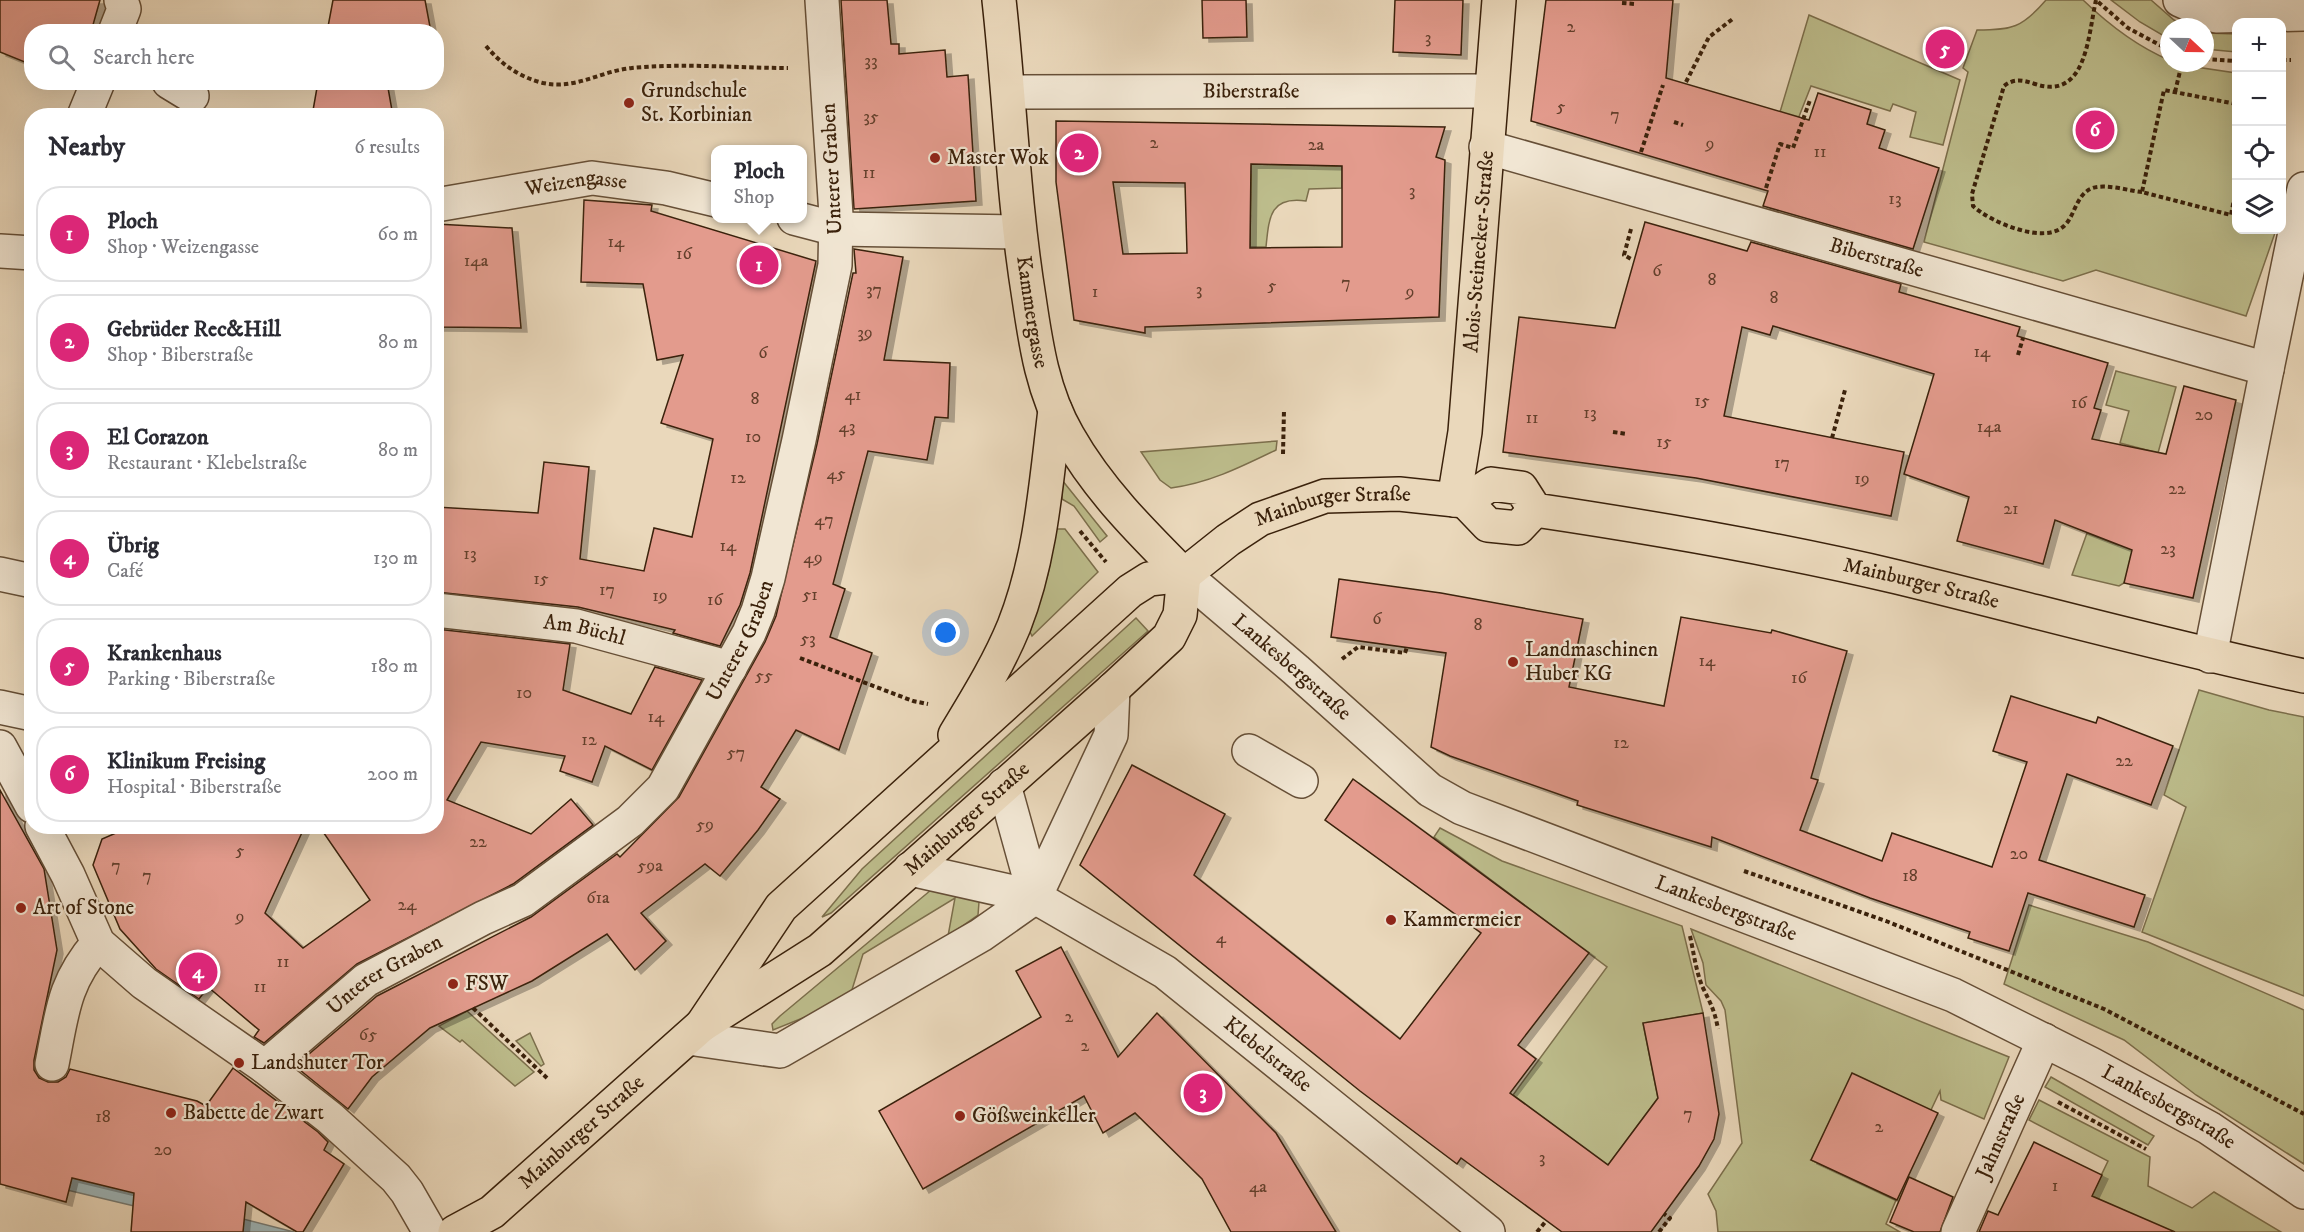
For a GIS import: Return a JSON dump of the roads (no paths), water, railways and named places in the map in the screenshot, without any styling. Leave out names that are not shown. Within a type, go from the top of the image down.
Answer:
[{"type":"main road","name":"Kammergasse","points":[[999,0],[1009,92],[1018,232],[1038,359],[1055,410],[1067,435],[1094,477],[1139,530],[1184,575]]},
{"type":"main road","name":"Alois-Steinecker-Straße","points":[[1459,500],[1499,0]]},
{"type":"main road","points":[[939,763],[995,666],[1015,624],[1044,512],[1055,410]]},
{"type":"main road","name":"Mainburger Straße","points":[[695,1032],[781,907],[1130,591],[1149,579],[1184,575],[1228,540],[1260,519],[1325,496],[1399,494],[1459,500],[1488,525],[1518,528],[1534,510],[1778,553],[1896,577],[2210,656],[2304,676]]},
{"type":"main road","name":"Mainburger Straße","points":[[455,1232],[492,1212],[695,1032],[820,950],[1113,689],[1169,637],[1180,615],[1184,575]]},
{"type":"street","points":[[118,24],[124,9],[121,0]]},
{"type":"street","name":"Unterer Graben","points":[[265,1067],[366,980],[483,918],[523,900],[630,820],[663,788],[749,633],[768,578],[835,265],[836,229],[822,0]]},
{"type":"street","points":[[2180,0],[2216,16],[2304,14]]},
{"type":"street","points":[[87,108],[95,90]]},
{"type":"street","name":"Biberstraße","points":[[1009,92],[1490,91]]},
{"type":"street","name":"Biberstraße","points":[[1486,147],[2267,369]]},
{"type":"street","name":"Weizengasse","points":[[444,204],[592,178],[666,188],[711,199]]},
{"type":"street","points":[[2210,656],[2304,189]]},
{"type":"street","points":[[807,222],[836,229],[1018,232]]},
{"type":"street","points":[[0,252],[24,254]]},
{"type":"street","points":[[0,574],[24,579]]},
{"type":"street","name":"Lankesbergstraße","points":[[1184,575],[1296,670],[1430,790],[1462,807],[1953,995],[2044,1040],[2209,1128],[2304,1192]]},
{"type":"street","name":"Am Büchl","points":[[444,611],[576,626],[730,668]]},
{"type":"street","points":[[695,1032],[780,1051],[981,935],[1035,897],[1112,735],[1113,689]]},
{"type":"street","points":[[0,706],[24,712]]},
{"type":"street","points":[[0,747],[24,791]]},
{"type":"street","points":[[1249,752],[1300,781]]},
{"type":"street","points":[[1004,785],[1035,897]]},
{"type":"street","points":[[46,834],[68,875],[98,943],[144,983],[265,1067],[330,1118],[396,1178],[407,1192],[430,1232]]},
{"type":"street","name":"Klebelstraße","points":[[910,869],[1035,897],[1165,972],[1486,1231]]},
{"type":"street","points":[[52,1064],[69,984],[83,959],[98,943]]},
{"type":"street","name":"Jahnstraße","points":[[1958,1232],[2044,1040]]},
{"type":"water","points":[[0,1157],[294,1232],[243,1232],[0,1174]]},
{"type":"place","name":"Krankenhaus","points":[[1945,49]]},
{"type":"place","name":"Grundschule St. Korbinian","points":[[629,103]]},
{"type":"place","name":"Klinikum Freising","points":[[2095,130]]},
{"type":"place","name":"Gebrüder Rec&Hill","points":[[1079,153]]},
{"type":"place","name":"Master Wok","points":[[935,158]]},
{"type":"place","name":"Ploch","points":[[759,265]]},
{"type":"place","name":"Landmaschinen Huber KG","points":[[1513,662]]},
{"type":"place","name":"Art of Stone","points":[[21,908]]},
{"type":"place","name":"Kammermeier","points":[[1391,920]]},
{"type":"place","name":"Übrig","points":[[198,972]]},
{"type":"place","name":"FSW","points":[[453,984]]},
{"type":"place","name":"Landshuter Tor","points":[[239,1063]]},
{"type":"place","name":"El Corazon","points":[[1203,1093]]},
{"type":"place","name":"Babette de Zwart","points":[[171,1113]]},
{"type":"place","name":"Gößweinkeller","points":[[960,1116]]}]
